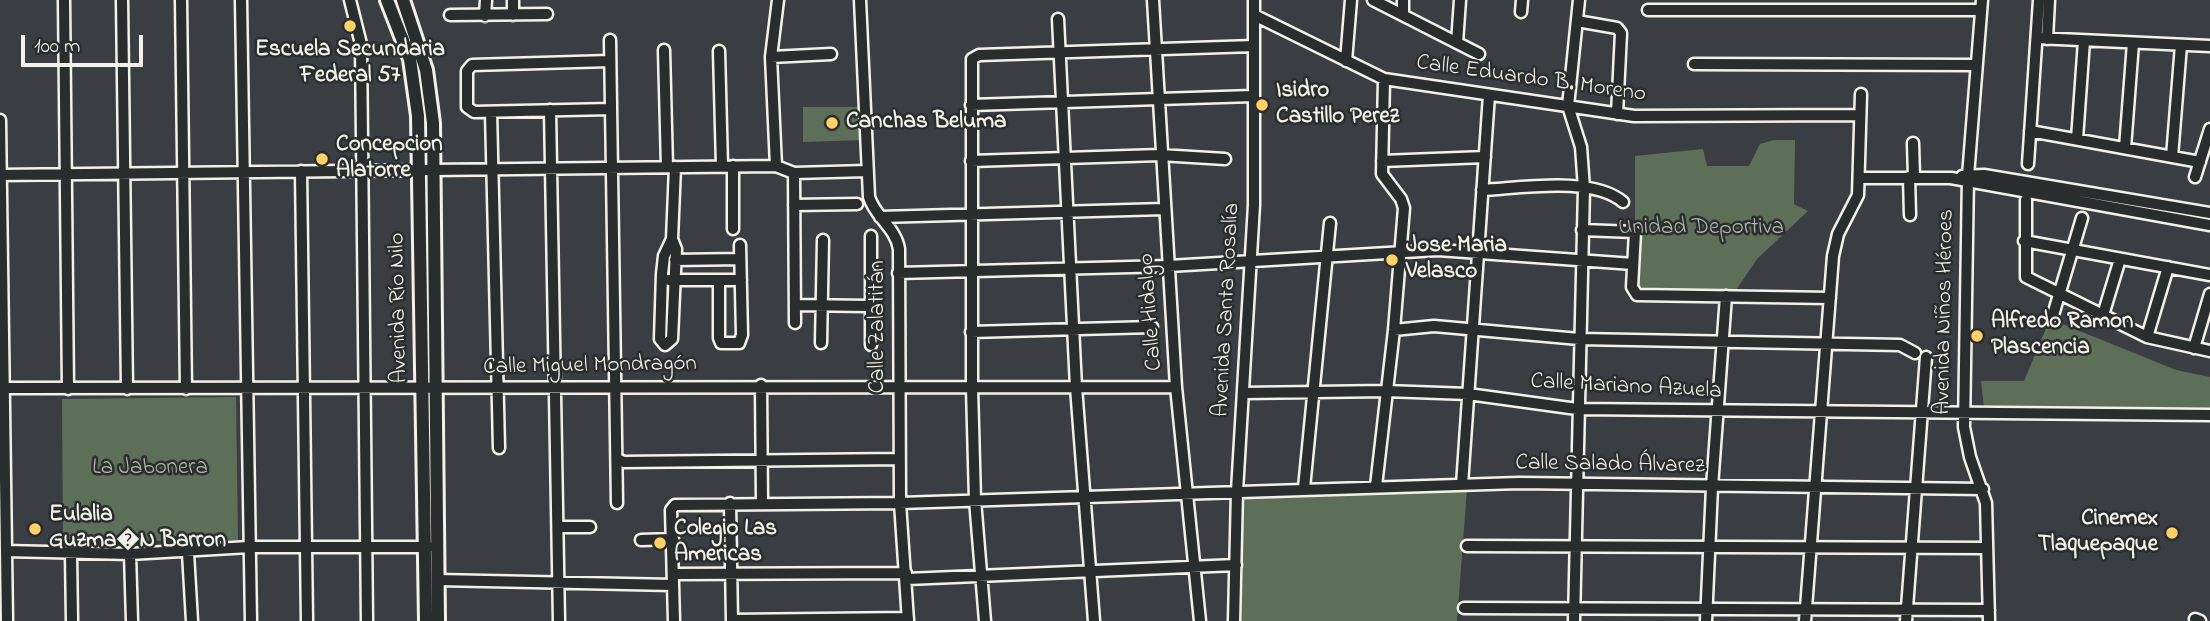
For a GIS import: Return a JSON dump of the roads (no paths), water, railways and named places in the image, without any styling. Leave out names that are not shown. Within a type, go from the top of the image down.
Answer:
[{"type":"main road","name":"Avenida Río Nilo","points":[[387,0],[413,75],[419,169],[421,388],[431,547],[438,580],[438,621]]},
{"type":"main road","name":"Avenida Río Nilo","points":[[403,0],[419,42],[429,85],[434,169],[436,388],[426,621]]},
{"type":"street","points":[[64,0],[68,389]]},
{"type":"street","points":[[122,0],[127,389]]},
{"type":"street","points":[[181,0],[186,389]]},
{"type":"street","points":[[240,0],[251,621]]},
{"type":"street","points":[[350,0],[361,44],[367,621]]},
{"type":"street","points":[[485,16],[486,0]]},
{"type":"street","points":[[513,0],[513,15]]},
{"type":"street","points":[[776,166],[771,57],[778,0]]},
{"type":"street","name":"Calle Zalatitán","points":[[860,0],[867,171],[871,203],[898,241],[900,503],[908,620]]},
{"type":"street","name":"Calle Hidalgo","points":[[1153,0],[1160,155],[1176,387],[1199,621]]},
{"type":"street","name":"Avenida Santa Rosalía","points":[[1234,621],[1237,491],[1252,262],[1254,0]]},
{"type":"street","points":[[1346,61],[1351,0]]},
{"type":"street","points":[[1373,0],[1479,54]]},
{"type":"street","points":[[1402,15],[1403,0]]},
{"type":"street","points":[[1457,43],[1460,0]]},
{"type":"street","points":[[1521,12],[1522,0]]},
{"type":"street","points":[[1574,621],[1575,484],[1584,188],[1581,146],[1569,106],[1579,0]]},
{"type":"street","points":[[2039,0],[2042,39]]},
{"type":"street","points":[[2028,164],[2030,131],[2049,0]]},
{"type":"street","points":[[1648,10],[1736,5],[1981,5]]},
{"type":"street","name":"Avenida Niños Héroes","points":[[1981,5],[1968,178],[1964,415],[1966,443],[1983,489],[1989,615]]},
{"type":"street","points":[[450,16],[547,14]]},
{"type":"street","name":"Calle Eduardo B. Moreno","points":[[1254,15],[1384,79],[1634,116],[1860,114]]},
{"type":"street","points":[[1058,19],[1076,387],[1094,621]]},
{"type":"street","points":[[1577,21],[1620,31],[1617,114]]},
{"type":"street","points":[[2042,39],[2210,46]]},
{"type":"street","points":[[610,40],[617,503]]},
{"type":"street","points":[[2077,139],[2084,41]]},
{"type":"street","points":[[2125,148],[2133,43]]},
{"type":"street","points":[[2172,157],[2181,45]]},
{"type":"street","points":[[985,621],[975,500],[972,388],[970,273],[973,57],[1254,46]]},
{"type":"street","points":[[664,50],[672,239],[664,256],[667,280],[672,338],[665,345],[660,339],[667,280],[675,260],[676,246],[672,239]]},
{"type":"street","points":[[719,51],[733,229]]},
{"type":"street","points":[[771,57],[831,54]]},
{"type":"street","points":[[610,61],[470,66],[467,71],[469,112],[611,109]]},
{"type":"street","points":[[1694,64],[1976,65]]},
{"type":"street","points":[[1376,486],[1394,330],[1403,203],[1382,174],[1384,79]]},
{"type":"street","points":[[1805,621],[1835,241],[1856,201],[1861,94]]},
{"type":"street","points":[[1462,485],[1489,95]]},
{"type":"street","points":[[971,105],[1253,96]]},
{"type":"street","points":[[550,110],[558,386],[559,621]]},
{"type":"street","points":[[491,112],[499,448]]},
{"type":"street","points":[[0,120],[3,490],[7,621]]},
{"type":"street","points":[[2195,177],[2210,129]]},
{"type":"street","points":[[2030,131],[2200,162]]},
{"type":"street","points":[[1910,215],[1913,143]]},
{"type":"street","points":[[971,161],[1160,155],[1225,159]]},
{"type":"street","points":[[1382,161],[1485,158]]},
{"type":"street","points":[[0,175],[728,166],[776,166],[794,173],[867,171]]},
{"type":"street","points":[[300,171],[307,621]]},
{"type":"street","points":[[794,173],[795,323]]},
{"type":"street","points":[[1859,178],[1968,178],[2210,213]]},
{"type":"street","points":[[1968,178],[2210,225]]},
{"type":"street","points":[[1482,190],[1584,188],[1611,192],[1623,202]]},
{"type":"street","points":[[2026,200],[2025,275],[2147,337],[2210,351]]},
{"type":"street","points":[[794,205],[857,204]]},
{"type":"street","points":[[880,217],[1164,209]]},
{"type":"street","points":[[2053,315],[2082,218]]},
{"type":"street","points":[[1304,488],[1330,223]]},
{"type":"street","points":[[1582,230],[1635,232],[1634,293],[1830,298]]},
{"type":"street","points":[[871,236],[871,345]]},
{"type":"street","points":[[821,342],[823,240]]},
{"type":"street","points":[[2024,242],[2210,275]]},
{"type":"street","points":[[719,280],[719,338],[722,343],[729,345],[739,343],[742,335],[740,245]]},
{"type":"street","points":[[898,273],[1169,267],[1438,250],[1633,264]]},
{"type":"street","points":[[675,260],[740,258]]},
{"type":"street","points":[[2103,315],[2120,259]]},
{"type":"street","points":[[2147,337],[2168,267]]},
{"type":"street","points":[[667,280],[741,280]]},
{"type":"street","points":[[2194,348],[2210,295]]},
{"type":"street","points":[[1706,616],[1726,296]]},
{"type":"street","points":[[795,304],[870,306]]},
{"type":"street","points":[[971,332],[1152,327]]},
{"type":"street","points":[[1394,330],[1434,327],[1579,339],[1723,344],[1900,345],[1915,352]]},
{"type":"street","points":[[1906,621],[1926,357]]},
{"type":"street","name":"Calle Miguel Mondragón","points":[[2,389],[615,385],[1176,387]]},
{"type":"street","points":[[761,385],[762,503]]},
{"type":"street","name":"Calle Mariano Azuela","points":[[1244,393],[1386,391],[1468,394],[1577,409],[1922,415],[2210,415]]},
{"type":"street","points":[[617,459],[624,462],[899,459]]},
{"type":"street","name":"Calle Salado Álvarez","points":[[673,539],[672,506],[730,503],[900,503],[1462,485],[1983,489]]},
{"type":"street","points":[[730,503],[732,621],[908,620]]},
{"type":"street","points":[[559,527],[590,527]]},
{"type":"street","points":[[641,540],[673,539],[674,621]]},
{"type":"street","points":[[1467,545],[1709,549],[1987,548]]},
{"type":"street","points":[[6,551],[130,554],[188,553],[249,547],[431,547]]},
{"type":"street","points":[[188,553],[192,621]]},
{"type":"street","points":[[71,554],[72,621]]},
{"type":"street","points":[[130,554],[132,621]]},
{"type":"street","points":[[673,574],[982,576],[1236,565]]},
{"type":"street","points":[[438,580],[673,585]]},
{"type":"street","points":[[1464,608],[1574,608],[1706,616],[1806,609],[1907,610],[1989,615]]},
{"type":"place","name":"Escuela Secundaria Federal 57","points":[[350,26]]},
{"type":"place","name":"Isidro Castillo Perez","points":[[1262,105]]},
{"type":"place","name":"Canchas Beluma","points":[[832,123]]},
{"type":"place","name":"Concepcion Alatorre","points":[[322,159]]},
{"type":"place","name":"Jose Maria Velasco","points":[[1392,260]]},
{"type":"place","name":"Alfredo Ramon Plascencia","points":[[1977,336]]},
{"type":"place","name":"Eulalia Guzma�N Barron","points":[[35,529]]},
{"type":"place","name":"Cinemex Tlaquepaque","points":[[2172,533]]},
{"type":"place","name":"Colegio Las Americas","points":[[660,543]]},
{"type":"park label","name":"Unidad Deportiva","points":[[1701,229]]},
{"type":"park label","name":"La Jabonera","points":[[150,469]]}]
